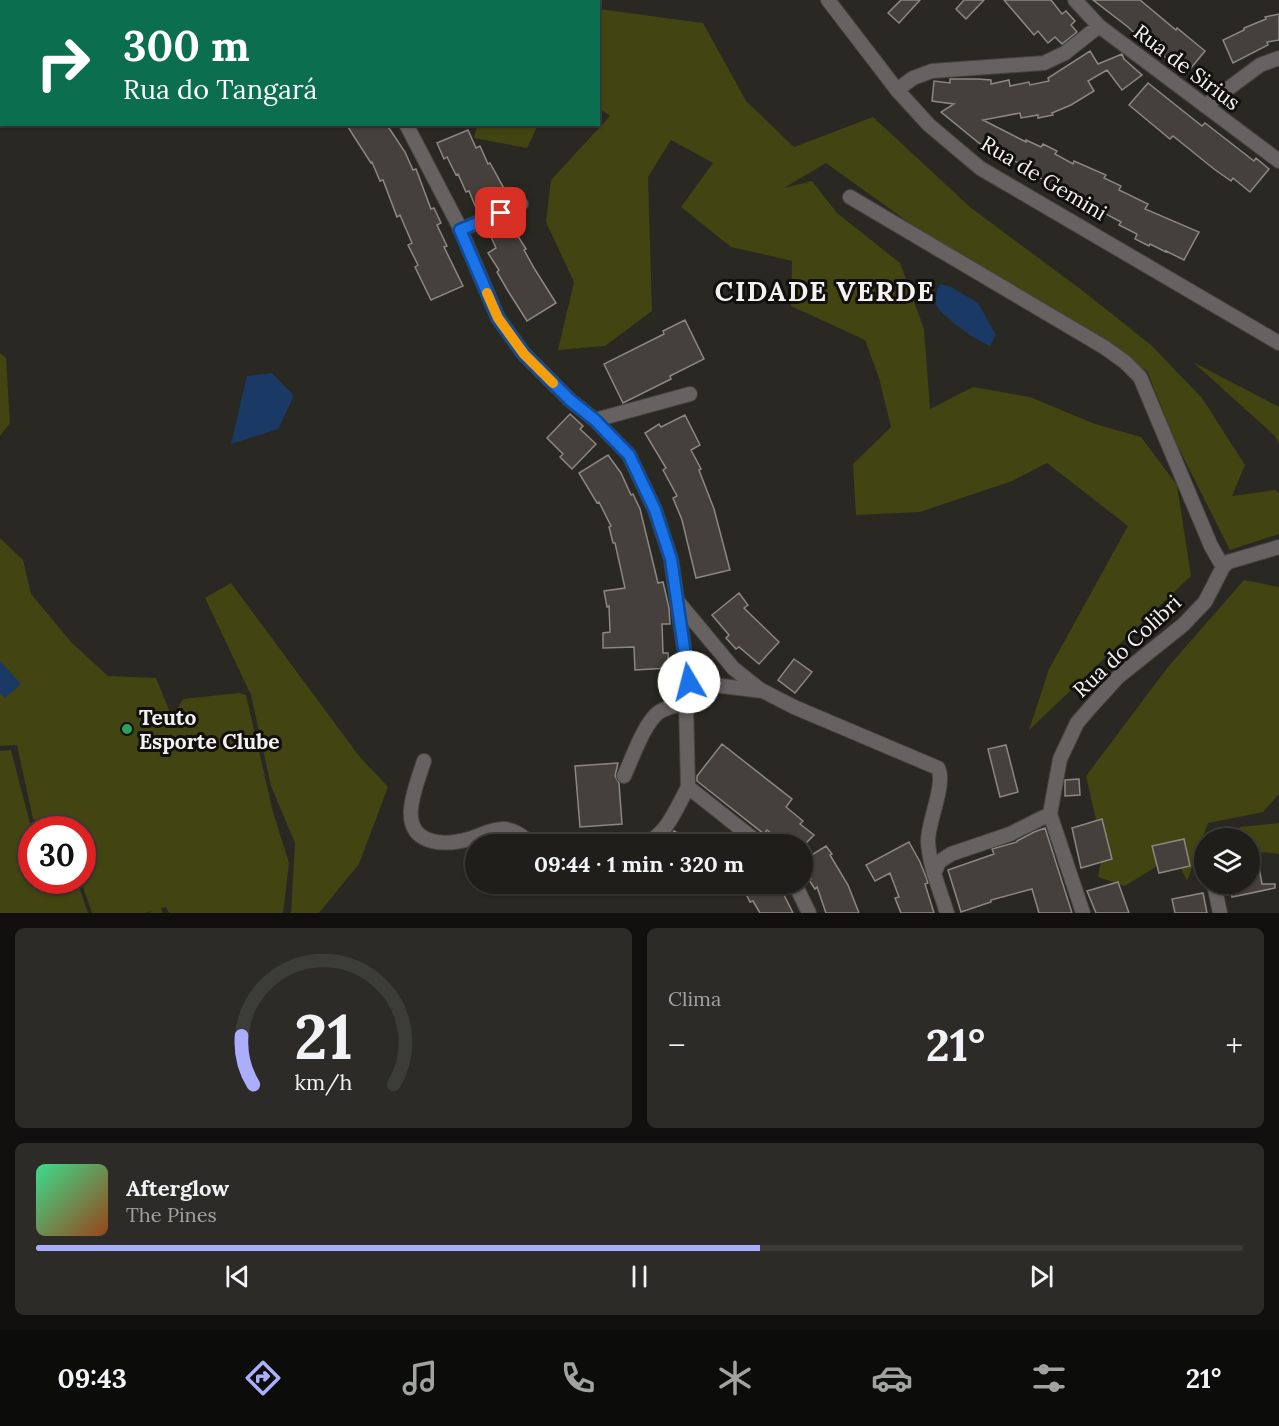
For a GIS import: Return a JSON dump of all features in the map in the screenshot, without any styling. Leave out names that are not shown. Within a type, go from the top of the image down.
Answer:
[{"type":"street","name":"Rua de Gemini","points":[[828,0],[897,90],[929,125],[980,168],[1279,343]]},
{"type":"street","name":"Rua de Sirius","points":[[1075,0],[1099,26],[1279,161]]},
{"type":"street","points":[[897,90],[914,78],[932,72],[1044,63],[1065,53],[1099,26]]},
{"type":"street","points":[[1205,106],[1260,65],[1279,58]]},
{"type":"street","points":[[407,126],[460,230],[498,318],[524,354],[629,455],[655,510],[671,559],[689,682],[686,703],[688,787],[666,826],[658,834]]},
{"type":"street","points":[[850,197],[1104,347],[1140,377],[1211,546],[1223,567],[1228,562],[1243,556],[1279,547]]},
{"type":"street","points":[[460,230],[521,204]]},
{"type":"street","points":[[595,420],[690,394]]},
{"type":"street","name":"Rua do Colibri","points":[[1050,814],[1060,759],[1077,723],[1118,677],[1183,625],[1205,602],[1223,567]]},
{"type":"street","points":[[677,602],[733,668],[763,691],[794,707],[938,768],[941,779],[928,841],[934,874],[947,913]]},
{"type":"street","points":[[689,682],[763,691]]},
{"type":"street","points":[[624,776],[648,725],[658,713],[674,705],[686,703]]},
{"type":"street","points":[[424,761],[411,805],[412,826],[422,838],[440,843],[465,839]]},
{"type":"street","points":[[688,787],[747,834]]},
{"type":"street","points":[[934,874],[939,862],[951,854],[1010,834],[1050,814],[1083,913]]},
{"type":"street","points":[[484,834],[502,829],[516,831],[520,834]]},
{"type":"street","points":[[800,894],[810,913]]},
{"type":"street","points":[[1216,894],[1220,913]]},
{"type":"shaded area","points":[[600,9],[703,23],[746,101],[794,147],[873,117],[970,207],[1151,345],[1202,398],[1245,465],[1232,496],[1276,490],[1279,494],[1279,534],[1230,550],[1176,443],[1147,371],[1054,310],[918,229],[826,163],[784,188],[812,181],[837,213],[900,263],[924,329],[930,409],[973,387],[1030,397],[1095,424],[1141,437],[1177,485],[1191,576],[1029,730],[1049,669],[1128,526],[1047,463],[1012,481],[920,512],[856,515],[853,464],[891,427],[879,378],[865,340],[791,306],[792,261],[731,247],[681,207],[713,163],[671,140],[648,177],[652,311],[605,346],[558,350],[574,282],[546,222],[551,180],[610,116],[600,109]]},
{"type":"shaded area","points":[[477,126],[538,126],[527,148],[474,138]]},
{"type":"shaded area","points":[[0,353],[6,358],[10,423],[0,436]]},
{"type":"shaded area","points":[[1193,362],[1279,407],[1279,444],[1275,436]]},
{"type":"shaded area","name":"Teuto Esporte Clube","points":[[0,538],[23,560],[31,594],[72,643],[108,676],[156,678],[172,717],[183,699],[239,693],[246,695],[273,812],[289,863],[283,913],[169,913],[166,907],[161,908],[163,913],[148,913],[152,911],[92,913],[85,894],[96,894],[96,816],[32,816],[17,745],[0,746]]},
{"type":"shaded area","points":[[1244,580],[1279,587],[1279,794],[1263,812],[1208,823],[1206,828],[1194,828],[1194,862],[1187,881],[1175,855],[1125,886],[1098,877],[1103,850],[1086,776],[1168,667]]},
{"type":"shaded area","points":[[231,583],[359,756],[388,787],[359,864],[319,913],[291,913],[295,843],[271,786],[251,695],[205,598]]},
{"type":"shaded area","points":[[11,750],[28,816],[18,816],[18,894],[81,894],[88,913],[0,913],[0,751]]},
{"type":"shaded area","points":[[1279,823],[1279,854],[1260,852],[1260,828],[1240,827]]},
{"type":"water","points":[[940,284],[951,287],[978,303],[996,335],[990,346],[961,329],[940,310],[936,298]]},
{"type":"water","points":[[272,373],[294,396],[278,429],[231,444],[247,376]]},
{"type":"water","points":[[0,661],[21,684],[5,698],[0,693]]},
{"type":"building","points":[[901,0],[920,0],[899,23],[888,13]]},
{"type":"building","points":[[964,0],[984,0],[966,19],[956,9]]},
{"type":"building","points":[[1004,0],[1051,0],[1062,14],[1066,11],[1075,21],[1071,25],[1077,32],[1062,44],[1055,37],[1048,43],[1038,31],[1034,35]]},
{"type":"building","points":[[1093,0],[1140,0],[1205,51],[1186,74],[1155,49],[1153,51],[1128,27]]},
{"type":"building","points":[[1279,14],[1279,40],[1267,42],[1268,45],[1233,63],[1223,40],[1266,19],[1265,17]]},
{"type":"building","points":[[1090,51],[1098,64],[1122,54],[1124,59],[1142,75],[1122,90],[1107,70],[1088,81],[1094,91],[1052,113],[1053,115],[1021,118],[1020,113],[983,120],[1026,142],[1026,140],[1041,147],[1043,144],[1057,151],[1055,154],[1073,164],[1074,161],[1106,175],[1104,178],[1121,186],[1119,190],[1148,204],[1145,209],[1199,232],[1184,260],[1135,239],[1137,234],[1119,225],[1121,222],[1093,207],[1094,205],[1058,188],[1057,191],[1043,183],[1044,180],[1028,172],[1030,168],[979,143],[941,112],[954,104],[932,101],[934,81],[950,83],[950,79],[978,79],[991,80],[991,84],[1009,80],[1010,86],[1029,82],[1030,85],[1049,81],[1048,78]]},
{"type":"building","points":[[1148,83],[1202,126],[1205,123],[1254,161],[1256,158],[1269,169],[1250,192],[1233,178],[1231,181],[1214,169],[1173,136],[1170,139],[1129,105]]},
{"type":"building","points":[[347,126],[387,126],[405,152],[413,170],[416,169],[431,209],[434,208],[441,223],[437,225],[447,246],[444,247],[463,286],[431,300],[415,267],[418,265],[408,245],[412,243],[400,215],[397,217],[383,180],[380,181]]},
{"type":"building","points":[[468,130],[476,148],[480,146],[488,164],[490,163],[507,194],[476,208],[469,191],[466,192],[447,157],[444,159],[437,143]]},
{"type":"building","points":[[518,215],[524,229],[516,233],[556,303],[527,321],[488,253],[496,248],[487,228]]},
{"type":"building","points":[[685,320],[704,359],[670,376],[671,379],[623,403],[604,364],[664,334],[663,331]]},
{"type":"building","points":[[570,414],[583,426],[580,429],[596,444],[572,469],[560,457],[563,454],[547,438]]},
{"type":"building","points":[[685,415],[700,445],[691,450],[701,469],[699,470],[714,509],[730,570],[696,578],[682,520],[673,498],[677,496],[663,470],[666,468],[645,433],[659,424],[661,427]]},
{"type":"building","points":[[608,455],[621,473],[640,509],[658,583],[663,582],[670,624],[662,624],[663,653],[668,653],[669,668],[635,670],[634,647],[603,648],[603,633],[610,632],[609,606],[607,607],[604,591],[625,588],[609,527],[611,526],[599,502],[597,503],[579,473]]},
{"type":"building","points":[[739,593],[748,605],[744,608],[779,642],[759,664],[739,647],[736,649],[726,638],[729,635],[712,615]]},
{"type":"building","points":[[794,659],[812,672],[795,693],[778,680]]},
{"type":"building","points":[[722,744],[792,799],[786,807],[803,821],[800,824],[813,834],[772,834],[767,830],[764,834],[697,781],[697,776]]},
{"type":"building","points":[[1006,745],[1018,792],[1000,797],[988,749]]},
{"type":"building","points":[[618,763],[615,776],[619,783],[622,824],[580,827],[575,766]]},
{"type":"building","points":[[1079,779],[1080,795],[1065,796],[1065,780]]},
{"type":"building","points":[[1102,819],[1112,859],[1081,868],[1072,828]]},
{"type":"building","points":[[1045,828],[1072,913],[1039,913],[1032,889],[991,900],[991,902],[961,912],[948,870],[994,854],[992,849],[1017,842]]},
{"type":"building","points":[[1184,839],[1190,866],[1159,873],[1152,846]]},
{"type":"building","points":[[909,842],[926,877],[928,883],[925,884],[934,913],[901,913],[895,898],[899,897],[890,873],[875,881],[866,865]]},
{"type":"building","points":[[826,846],[848,885],[859,913],[826,913],[817,887],[815,889],[813,886],[813,854]]},
{"type":"building","points":[[1260,873],[1262,884],[1275,884],[1275,888],[1260,891]]},
{"type":"building","points":[[1118,882],[1129,913],[1096,913],[1087,891]]},
{"type":"building","points":[[746,894],[784,894],[793,913],[760,913],[753,901],[750,902]]},
{"type":"building","points":[[1203,894],[1207,913],[1175,913],[1172,899]]},
{"type":"building","points":[[1231,894],[1246,894],[1232,897]]},
{"type":"slow traffic","points":[[487,293],[498,318],[524,354],[553,383]]},
{"type":"place","name":"Teuto Esporte Clube","points":[[127,729]]},
{"type":"district","name":"CIDADE VERDE","points":[[825,291]]},
{"type":"route","points":[[501,213],[460,230],[498,318],[524,354],[629,455],[655,510],[671,559],[689,682]]}]
